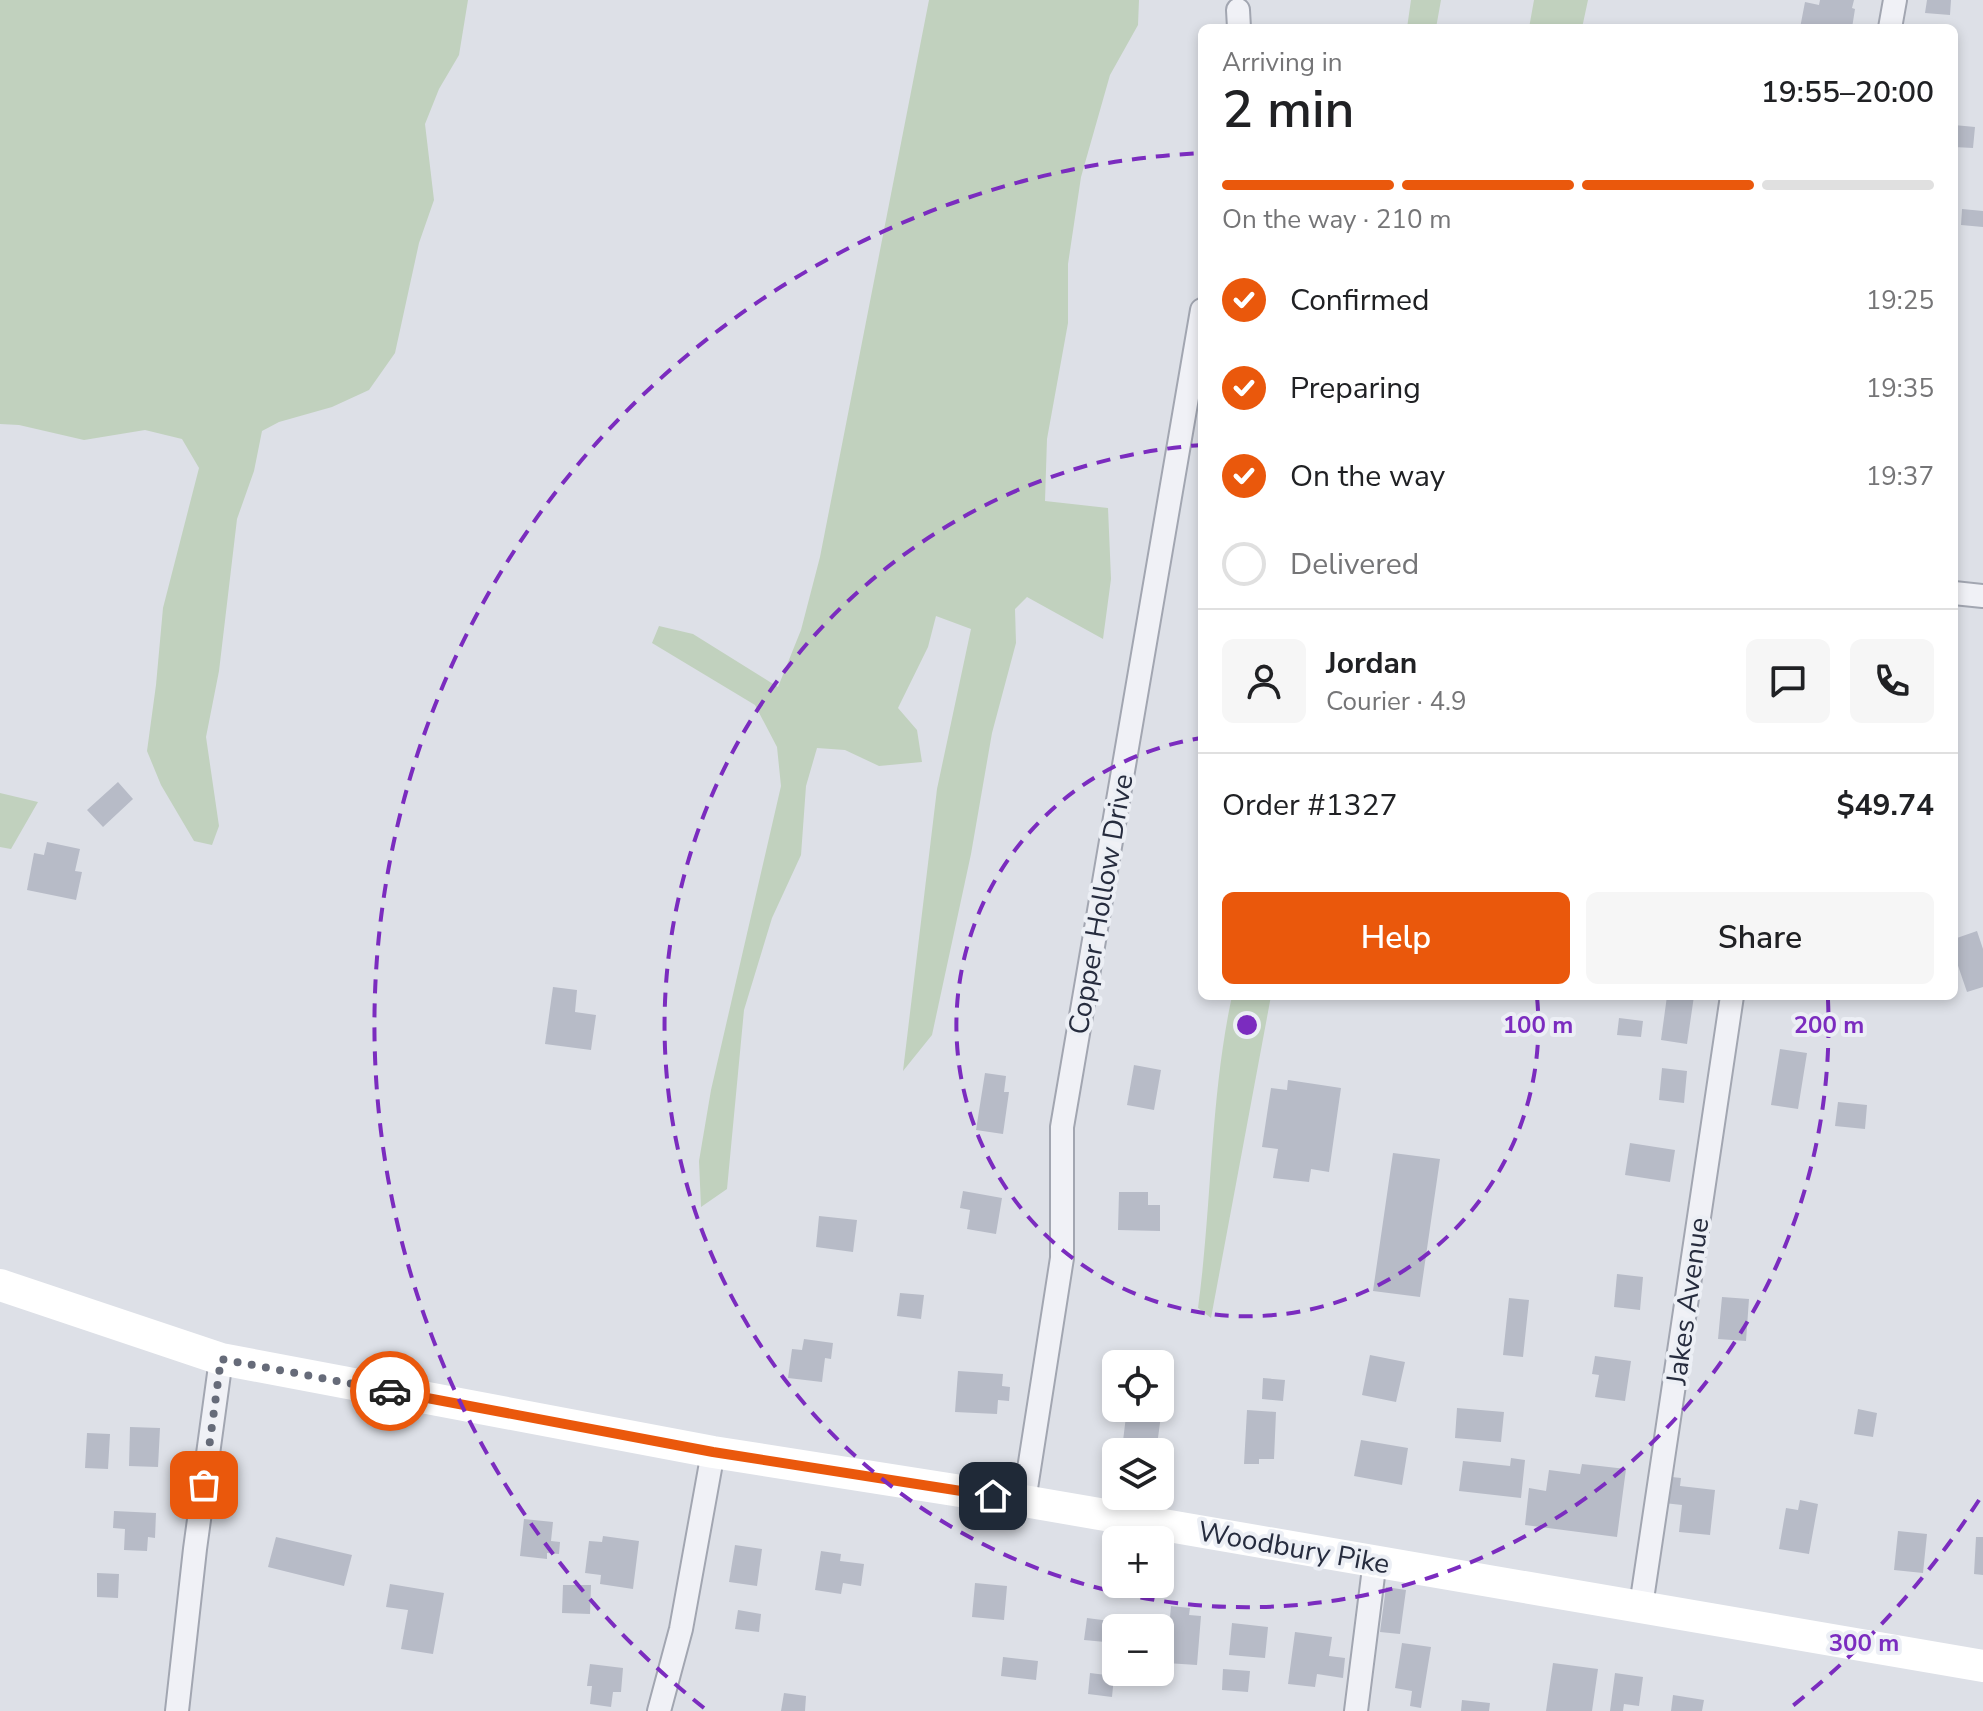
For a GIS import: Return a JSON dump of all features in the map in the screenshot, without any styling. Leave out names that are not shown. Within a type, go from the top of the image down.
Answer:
[{"type":"street","points":[[1891,24],[1895,0]]},
{"type":"street","name":"Copper Hollow Drive","points":[[1024,1501],[1062,1258],[1062,1127],[1198,333]]},
{"type":"street","points":[[1958,593],[1983,596]]},
{"type":"street","name":"Jakes Avenue","points":[[1641,1606],[1731,1000]]},
{"type":"street","name":"Woodbury Pike","points":[[0,1285],[221,1359],[713,1452],[1375,1560],[1983,1666]]},
{"type":"street","points":[[177,1711],[221,1359]]},
{"type":"street","points":[[659,1711],[681,1629],[713,1452]]},
{"type":"street","points":[[1356,1711],[1375,1560]]},
{"type":"green space","points":[[0,0],[468,0],[459,55],[439,89],[425,124],[434,200],[419,243],[395,353],[369,390],[332,407],[279,422],[262,431],[254,471],[237,519],[219,671],[206,737],[219,826],[212,845],[194,841],[161,785],[147,751],[163,608],[199,468],[182,439],[145,430],[84,440],[19,425],[0,424]]},
{"type":"green space","points":[[929,0],[1139,0],[1138,25],[1110,75],[1081,177],[1068,264],[1068,323],[1047,439],[1045,501],[1108,508],[1111,579],[1103,639],[1027,597],[1015,609],[1016,643],[992,733],[971,854],[932,1035],[903,1071],[937,789],[971,629],[936,616],[928,647],[898,708],[917,730],[922,762],[879,766],[845,750],[817,748],[806,786],[801,855],[772,918],[744,1010],[727,1189],[701,1207],[699,1161],[711,1090],[781,786],[777,747],[755,705],[652,643],[659,626],[693,634],[778,687],[801,630],[820,557]]},
{"type":"green space","points":[[1411,0],[1441,0],[1437,24],[1408,24]]},
{"type":"green space","points":[[1534,0],[1588,0],[1583,24],[1530,24]]},
{"type":"green space","points":[[0,793],[38,802],[11,849],[0,847]]},
{"type":"green space","points":[[1231,1000],[1270,1000],[1211,1318],[1198,1308],[1225,1034]]},
{"type":"building","points":[[1820,0],[1854,0],[1853,24],[1801,24],[1805,2],[1819,5]]},
{"type":"building","points":[[1927,0],[1951,0],[1950,15],[1925,13]]},
{"type":"building","points":[[1958,125],[1975,127],[1973,148],[1958,147]]},
{"type":"building","points":[[1962,209],[1983,211],[1983,227],[1961,225]]},
{"type":"building","points":[[118,782],[133,799],[103,827],[87,810]]},
{"type":"building","points":[[47,842],[80,849],[75,871],[82,872],[76,900],[27,890],[34,853],[44,855]]},
{"type":"building","points":[[1977,931],[1983,949],[1983,987],[1967,992],[1958,966],[1958,938]]},
{"type":"building","points":[[553,987],[577,990],[575,1012],[596,1015],[591,1050],[545,1044]]},
{"type":"building","points":[[1666,1000],[1693,1000],[1687,1044],[1661,1040]]},
{"type":"building","points":[[1619,1018],[1643,1021],[1641,1037],[1617,1035]]},
{"type":"building","points":[[1780,1049],[1807,1053],[1798,1109],[1771,1105]]},
{"type":"building","points":[[1134,1065],[1161,1070],[1154,1110],[1127,1105]]},
{"type":"building","points":[[1662,1068],[1687,1071],[1684,1103],[1659,1100]]},
{"type":"building","points":[[985,1073],[1006,1076],[1004,1092],[1009,1092],[1003,1134],[976,1130]]},
{"type":"building","points":[[1288,1080],[1341,1088],[1329,1172],[1311,1169],[1309,1182],[1273,1178],[1278,1149],[1262,1147],[1271,1088],[1287,1090]]},
{"type":"building","points":[[1838,1102],[1867,1105],[1865,1129],[1835,1126]]},
{"type":"building","points":[[1630,1143],[1675,1150],[1670,1182],[1625,1175]]},
{"type":"building","points":[[1393,1153],[1440,1159],[1420,1297],[1373,1291]]},
{"type":"building","points":[[963,1191],[1002,1198],[996,1234],[967,1229],[970,1210],[960,1208]]},
{"type":"building","points":[[1119,1192],[1148,1192],[1148,1205],[1160,1205],[1160,1231],[1118,1230]]},
{"type":"building","points":[[819,1216],[857,1220],[853,1252],[816,1247]]},
{"type":"building","points":[[1617,1274],[1643,1277],[1640,1310],[1614,1307]]},
{"type":"building","points":[[900,1293],[924,1295],[921,1319],[897,1316]]},
{"type":"building","points":[[1722,1297],[1749,1299],[1746,1341],[1718,1339]]},
{"type":"building","points":[[1509,1298],[1529,1300],[1523,1357],[1503,1355]]},
{"type":"building","points":[[804,1339],[833,1343],[831,1359],[825,1358],[822,1382],[788,1378],[792,1349],[802,1350]]},
{"type":"building","points":[[1370,1355],[1405,1362],[1396,1402],[1362,1395]]},
{"type":"building","points":[[1595,1356],[1631,1361],[1625,1401],[1595,1397],[1599,1375],[1592,1374]]},
{"type":"building","points":[[958,1371],[1003,1374],[1002,1386],[1010,1387],[1009,1401],[998,1400],[997,1414],[955,1412]]},
{"type":"building","points":[[1263,1378],[1285,1380],[1283,1401],[1262,1399]]},
{"type":"building","points":[[1457,1408],[1504,1412],[1501,1442],[1455,1438]]},
{"type":"building","points":[[1858,1409],[1877,1413],[1873,1437],[1854,1434]]},
{"type":"building","points":[[1247,1410],[1276,1412],[1274,1459],[1259,1459],[1259,1464],[1244,1464]]},
{"type":"building","points":[[1125,1422],[1160,1422],[1158,1438],[1123,1438]]},
{"type":"building","points":[[130,1427],[160,1428],[158,1467],[129,1466]]},
{"type":"building","points":[[87,1433],[110,1434],[108,1469],[85,1468]]},
{"type":"building","points":[[1361,1440],[1408,1448],[1402,1485],[1354,1476]]},
{"type":"building","points":[[1511,1458],[1525,1460],[1521,1498],[1459,1491],[1463,1461],[1510,1466]]},
{"type":"building","points":[[1582,1464],[1626,1469],[1617,1537],[1525,1525],[1529,1488],[1546,1491],[1549,1470],[1580,1474]]},
{"type":"building","points":[[1668,1464],[1673,1465],[1672,1477],[1681,1478],[1680,1486],[1715,1490],[1710,1535],[1679,1532],[1682,1505],[1664,1503]]},
{"type":"building","points":[[1800,1500],[1818,1504],[1809,1554],[1779,1549],[1786,1508],[1798,1510]]},
{"type":"building","points":[[114,1511],[156,1513],[155,1538],[148,1537],[147,1551],[124,1550],[125,1529],[113,1528]]},
{"type":"building","points":[[524,1519],[553,1522],[551,1541],[560,1542],[559,1554],[547,1553],[547,1559],[520,1556]]},
{"type":"building","points":[[1898,1531],[1927,1534],[1923,1573],[1894,1570]]},
{"type":"building","points":[[603,1536],[639,1541],[633,1589],[600,1584],[601,1575],[585,1573],[589,1541],[602,1542]]},
{"type":"building","points":[[276,1537],[352,1555],[344,1586],[268,1567]]},
{"type":"building","points":[[1976,1537],[1983,1537],[1983,1575],[1974,1574]]},
{"type":"building","points":[[735,1545],[762,1549],[757,1586],[729,1582]]},
{"type":"building","points":[[821,1551],[841,1554],[840,1561],[864,1564],[861,1586],[843,1583],[841,1594],[815,1590]]},
{"type":"building","points":[[97,1573],[119,1574],[118,1598],[97,1597]]},
{"type":"building","points":[[975,1583],[1007,1586],[1004,1620],[972,1617]]},
{"type":"building","points":[[390,1584],[444,1593],[433,1654],[401,1649],[408,1610],[386,1607]]},
{"type":"building","points":[[563,1585],[591,1585],[590,1614],[562,1613]]},
{"type":"building","points":[[1386,1587],[1406,1590],[1400,1634],[1380,1632]]},
{"type":"building","points":[[1171,1606],[1190,1608],[1189,1615],[1201,1616],[1197,1665],[1174,1664],[1174,1614],[1170,1614]]},
{"type":"building","points":[[738,1610],[761,1614],[759,1632],[735,1629]]},
{"type":"building","points":[[1087,1618],[1102,1620],[1102,1642],[1084,1640]]},
{"type":"building","points":[[1232,1623],[1268,1627],[1265,1658],[1229,1655]]},
{"type":"building","points":[[1295,1632],[1332,1637],[1329,1656],[1345,1658],[1343,1678],[1317,1674],[1315,1687],[1288,1684]]},
{"type":"building","points":[[1402,1643],[1431,1647],[1421,1708],[1410,1706],[1412,1691],[1395,1688]]},
{"type":"building","points":[[1003,1657],[1038,1661],[1036,1680],[1001,1676]]},
{"type":"building","points":[[1553,1663],[1598,1669],[1592,1711],[1546,1711]]},
{"type":"building","points":[[590,1664],[623,1668],[621,1692],[613,1692],[611,1707],[590,1704],[592,1686],[587,1686]]},
{"type":"building","points":[[1223,1669],[1250,1671],[1248,1692],[1222,1690]]},
{"type":"building","points":[[1090,1673],[1102,1674],[1102,1686],[1113,1686],[1112,1697],[1088,1694]]},
{"type":"building","points":[[1615,1673],[1643,1677],[1639,1706],[1624,1704],[1623,1711],[1610,1711]]},
{"type":"building","points":[[784,1693],[806,1696],[805,1711],[781,1711]]},
{"type":"building","points":[[1673,1695],[1704,1700],[1702,1711],[1671,1711]]},
{"type":"building","points":[[1462,1700],[1490,1703],[1489,1711],[1461,1711]]},
{"type":"way so far","points":[[204,1485],[221,1359],[390,1391]]},
{"type":"route","points":[[390,1391],[713,1452],[993,1496]]}]
